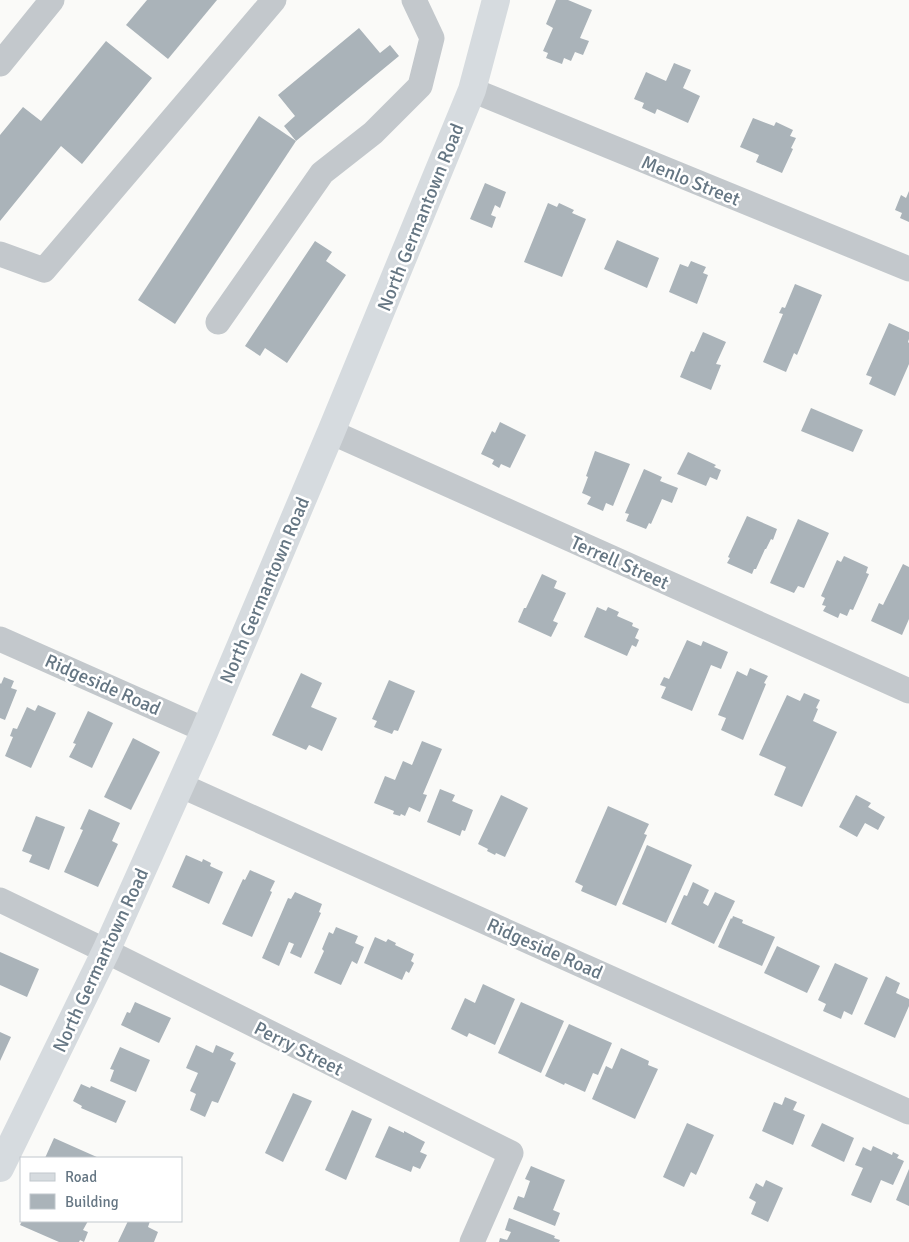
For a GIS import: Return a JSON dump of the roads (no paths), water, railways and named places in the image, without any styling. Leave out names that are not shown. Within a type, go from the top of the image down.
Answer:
[{"type":"main road","name":"North Germantown Road","points":[[0,1168],[106,951],[205,730],[331,432],[472,90],[496,0]]},
{"type":"street","points":[[0,64],[52,0]]},
{"type":"street","points":[[0,254],[44,270],[274,0]]},
{"type":"street","points":[[218,322],[322,173],[372,133],[420,86],[432,38],[414,0]]},
{"type":"street","name":"Menlo Street","points":[[472,90],[909,269]]},
{"type":"street","name":"Terrell Street","points":[[331,432],[909,691]]},
{"type":"street","name":"Ridgeside Road","points":[[0,639],[205,730]]},
{"type":"street","name":"Ridgeside Road","points":[[180,785],[909,1112]]},
{"type":"street","name":"Perry Street","points":[[0,900],[511,1153],[472,1242]]}]
